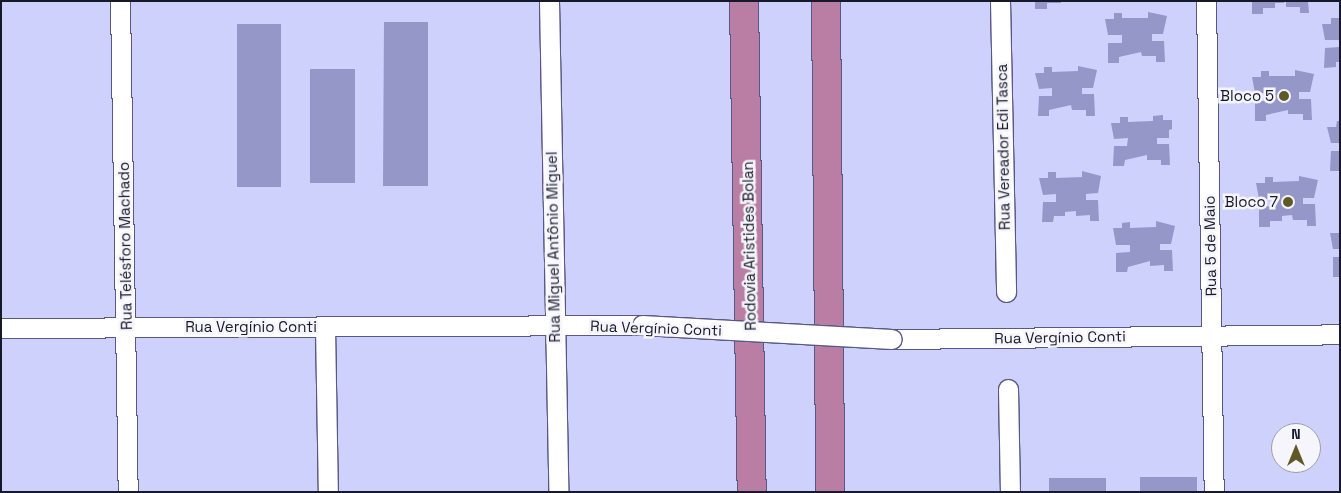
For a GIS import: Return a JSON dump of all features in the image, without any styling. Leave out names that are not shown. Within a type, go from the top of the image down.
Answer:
[{"type":"highway","name":"Rodovia Aristides Bolan","points":[[744,1],[752,492]]},
{"type":"highway","points":[[826,1],[830,492]]},
{"type":"street","name":"Rua Telésforo Machado","points":[[120,1],[128,492]]},
{"type":"street","name":"Rua Miguel Antônio Miguel","points":[[549,1],[558,492]]},
{"type":"street","name":"Rua Vereador Edi Tasca","points":[[1000,1],[1006,292]]},
{"type":"street","name":"Rua 5 de Maio","points":[[1206,1],[1214,492]]},
{"type":"street","name":"Rua Vergínio Conti","points":[[1,328],[642,325],[892,339],[1340,334]]},
{"type":"street","points":[[325,327],[328,492]]},
{"type":"street","points":[[1008,389],[1010,492]]},
{"type":"building","points":[[1035,1],[1061,1],[1061,3],[1047,3],[1047,9],[1035,9]]},
{"type":"building","points":[[1252,1],[1284,1],[1284,3],[1275,3],[1275,8],[1263,8],[1263,14],[1252,14]]},
{"type":"building","points":[[1286,1],[1308,1],[1309,13],[1300,13],[1300,7],[1286,7]]},
{"type":"building","points":[[1148,12],[1167,16],[1163,34],[1152,34],[1152,41],[1164,41],[1165,62],[1156,62],[1156,56],[1142,56],[1141,52],[1119,57],[1119,63],[1108,63],[1108,43],[1122,43],[1122,35],[1108,35],[1105,19],[1114,19],[1114,13],[1122,13],[1122,18],[1148,18]]},
{"type":"building","points":[[1331,18],[1339,18],[1340,40],[1325,40],[1322,24],[1331,24]]},
{"type":"building","points":[[384,22],[428,22],[428,186],[383,186]]},
{"type":"building","points":[[237,24],[281,24],[281,187],[237,187]]},
{"type":"building","points":[[1340,47],[1340,62],[1336,62],[1336,67],[1324,68],[1325,48]]},
{"type":"building","points":[[1078,66],[1097,70],[1093,88],[1082,88],[1082,94],[1094,94],[1095,116],[1086,116],[1086,110],[1072,110],[1071,105],[1049,110],[1049,116],[1038,116],[1039,96],[1052,96],[1052,88],[1039,89],[1035,73],[1044,73],[1044,67],[1052,67],[1052,72],[1078,71]]},
{"type":"building","points":[[310,69],[355,69],[355,183],[310,183]]},
{"type":"building","name":"Bloco 5","points":[[1295,70],[1314,74],[1310,92],[1299,92],[1299,99],[1311,99],[1312,120],[1303,120],[1303,114],[1288,114],[1288,110],[1266,115],[1266,121],[1255,121],[1255,101],[1269,101],[1269,93],[1255,93],[1252,77],[1261,77],[1261,71],[1269,71],[1269,76],[1295,76]]},
{"type":"building","points":[[1163,115],[1163,120],[1172,120],[1172,129],[1169,130],[1169,138],[1157,138],[1157,144],[1169,144],[1170,165],[1161,165],[1161,160],[1147,160],[1147,155],[1125,160],[1124,166],[1113,166],[1114,146],[1127,146],[1128,138],[1114,139],[1111,123],[1120,123],[1120,117],[1128,117],[1128,122],[1153,121],[1153,116]]},
{"type":"building","points":[[1337,121],[1340,121],[1340,143],[1331,143],[1327,127],[1336,127]]},
{"type":"building","points":[[1331,151],[1340,151],[1340,171],[1330,171]]},
{"type":"building","points":[[1082,171],[1101,176],[1098,193],[1086,194],[1086,200],[1098,200],[1099,221],[1090,221],[1090,215],[1076,216],[1076,211],[1065,212],[1065,216],[1054,216],[1053,222],[1042,222],[1043,202],[1056,202],[1056,194],[1043,195],[1039,178],[1048,178],[1048,172],[1056,172],[1056,178],[1082,177]]},
{"type":"building","name":"Bloco 7","points":[[1299,176],[1318,180],[1314,198],[1303,198],[1303,204],[1315,204],[1316,226],[1307,226],[1307,220],[1293,220],[1292,215],[1282,216],[1282,221],[1270,221],[1270,227],[1259,227],[1259,207],[1273,206],[1273,199],[1259,199],[1256,183],[1265,183],[1265,177],[1273,177],[1273,182],[1299,181]]},
{"type":"building","points":[[1156,221],[1175,226],[1171,244],[1160,244],[1160,250],[1172,250],[1173,271],[1164,271],[1164,265],[1150,266],[1150,261],[1128,267],[1127,272],[1116,272],[1116,253],[1130,252],[1130,245],[1116,245],[1113,228],[1122,228],[1122,223],[1130,222],[1130,228],[1156,227]]},
{"type":"building","points":[[1330,233],[1340,233],[1340,249],[1333,249]]},
{"type":"building","points":[[1333,257],[1340,257],[1340,277],[1333,277]]},
{"type":"building","points":[[1140,477],[1197,477],[1197,492],[1140,492]]},
{"type":"building","points":[[1049,478],[1106,478],[1106,492],[1049,492]]},
{"type":"place","name":"Bloco 5","points":[[1284,96]]},
{"type":"place","name":"Bloco 7","points":[[1288,202]]}]
